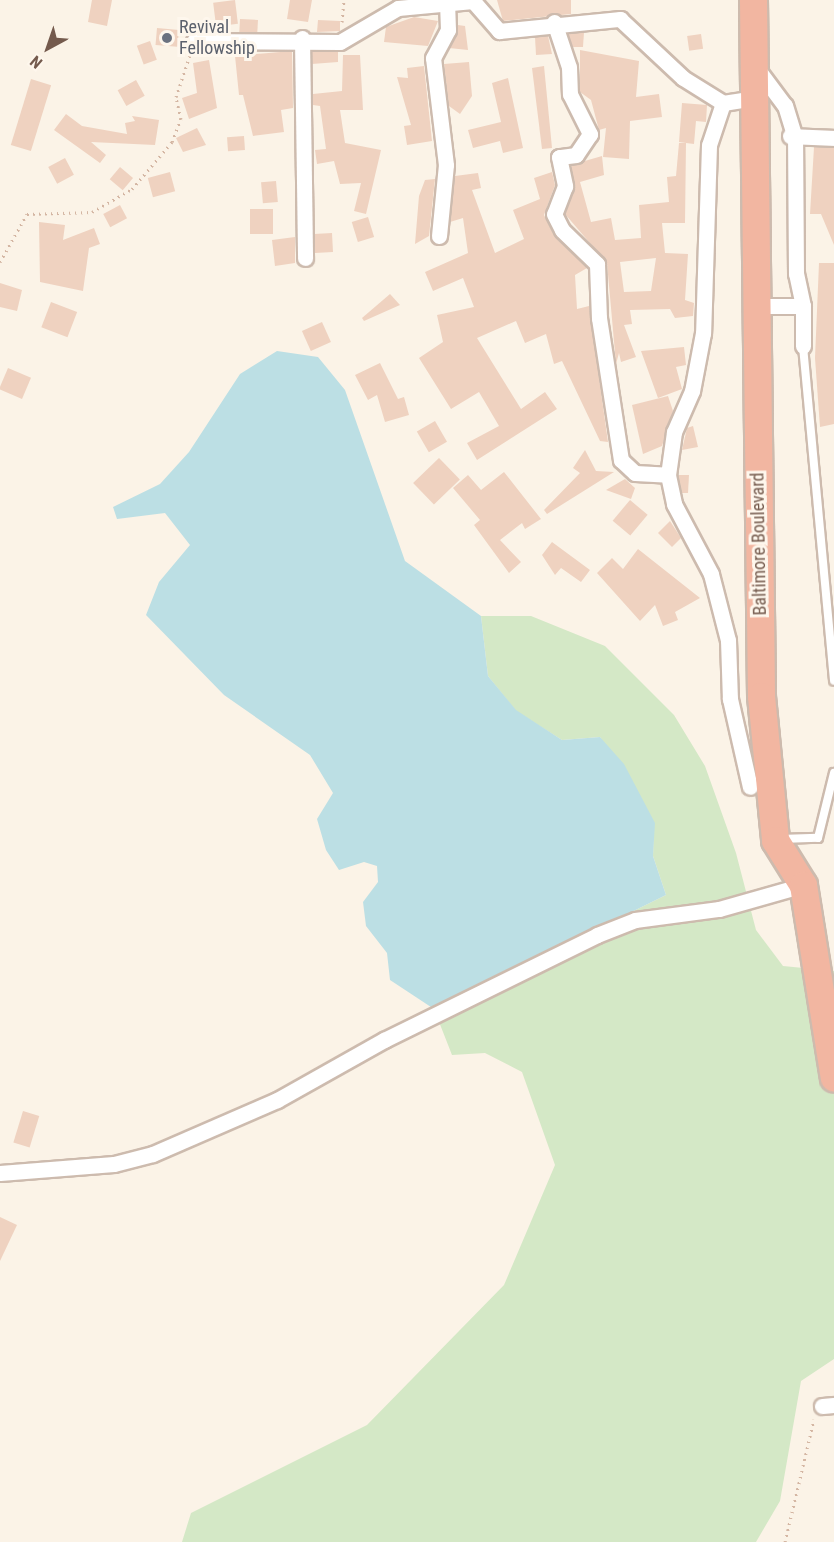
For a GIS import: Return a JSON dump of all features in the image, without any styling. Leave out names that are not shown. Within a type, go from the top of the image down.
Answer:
[{"type":"highway","name":"Baltimore Boulevard","points":[[753,0],[753,62],[756,98],[755,306],[761,696],[775,840],[803,885],[834,1078]]},
{"type":"street","points":[[194,41],[302,38],[340,42],[398,8],[473,1],[499,31],[554,22],[620,19],[683,78],[723,103],[756,98]]},
{"type":"street","points":[[439,236],[446,165],[433,58],[448,30],[447,4]]},
{"type":"street","points":[[554,22],[570,67],[570,94],[590,134],[576,155],[559,157],[565,186],[554,214],[562,230],[597,264],[599,318],[621,459],[635,473],[668,475]]},
{"type":"street","points":[[302,38],[305,258]]},
{"type":"street","points":[[753,62],[785,106],[790,136]]},
{"type":"street","points":[[723,103],[709,145],[707,306],[692,391],[674,432],[668,475],[674,504],[711,574],[728,640],[729,699],[750,787]]},
{"type":"street","points":[[790,136],[834,138]]},
{"type":"street","points":[[790,136],[795,138],[796,274],[803,306],[803,346]]},
{"type":"street","points":[[755,306],[803,306]]},
{"type":"street","points":[[0,1173],[114,1164],[153,1154],[277,1101],[384,1040],[597,935],[635,920],[719,909],[803,885]]},
{"type":"lane","points":[[803,346],[834,681]]},
{"type":"lane","points":[[775,840],[818,837],[834,773]]},
{"type":"path","points":[[0,262],[27,214],[92,212],[132,189],[175,134],[181,118],[176,97],[194,41]]},
{"type":"path","points":[[784,1542],[807,1436],[828,1406]]},
{"type":"green space","points":[[481,616],[531,616],[605,646],[674,715],[705,766],[736,853],[756,930],[783,966],[834,971],[834,1359],[801,1381],[780,1501],[756,1542],[182,1542],[191,1513],[367,1425],[504,1285],[555,1165],[522,1072],[485,1053],[452,1055],[434,1009],[666,895],[653,856],[654,823],[600,737],[562,740],[516,711],[488,676]]},
{"type":"water","points":[[277,351],[318,357],[345,390],[405,561],[481,616],[488,676],[516,710],[562,740],[600,737],[624,764],[655,823],[653,856],[666,895],[434,1009],[390,980],[387,953],[366,926],[363,902],[378,882],[377,866],[364,862],[339,870],[326,850],[317,819],[333,793],[310,755],[224,695],[146,615],[159,582],[190,545],[165,513],[117,519],[113,507],[160,484],[189,452],[240,374]]},
{"type":"building","points":[[92,0],[112,0],[107,26],[88,22]]},
{"type":"building","points":[[235,0],[238,24],[216,27],[213,3]]},
{"type":"building","points":[[290,0],[312,0],[308,22],[287,19]]},
{"type":"building","points":[[497,0],[571,0],[571,14],[503,21]]},
{"type":"building","points":[[414,17],[438,21],[428,46],[384,42],[386,27]]},
{"type":"building","points":[[240,19],[258,20],[257,33],[239,32]]},
{"type":"building","points":[[318,20],[340,21],[340,31],[317,32]]},
{"type":"building","points":[[458,25],[465,26],[468,50],[449,48]]},
{"type":"building","name":"Revival Fellowship","points":[[157,28],[179,30],[177,47],[156,45]]},
{"type":"building","points":[[584,32],[583,47],[572,47],[568,34]]},
{"type":"building","points":[[701,34],[703,49],[689,51],[687,36]]},
{"type":"building","points":[[548,36],[552,54],[536,55],[535,37]]},
{"type":"building","points":[[150,41],[157,60],[144,65],[137,46]]},
{"type":"building","points":[[580,50],[639,61],[636,97],[659,94],[662,117],[630,121],[629,159],[603,157],[606,128],[599,130],[591,100],[580,92]]},
{"type":"building","points":[[292,51],[293,108],[281,110],[284,132],[253,136],[243,95],[239,95],[235,56]]},
{"type":"building","points":[[312,52],[338,52],[338,62],[312,64]]},
{"type":"building","points":[[343,55],[360,55],[363,110],[340,110],[345,143],[381,150],[366,214],[354,211],[361,183],[340,184],[334,161],[317,164],[315,150],[326,149],[320,106],[313,105],[313,94],[342,91]]},
{"type":"building","points":[[209,60],[217,108],[189,119],[182,98],[197,93],[193,63]]},
{"type":"building","points":[[469,62],[472,96],[460,114],[449,106],[444,64]]},
{"type":"building","points":[[424,66],[432,141],[407,145],[404,126],[411,125],[397,77],[408,78],[407,68]]},
{"type":"building","points":[[544,66],[552,148],[542,149],[532,68]]},
{"type":"building","points":[[508,78],[523,148],[503,153],[500,141],[473,148],[468,130],[501,122],[492,83]]},
{"type":"building","points":[[31,79],[51,85],[31,151],[11,145]]},
{"type":"building","points":[[136,80],[145,96],[126,106],[118,90]]},
{"type":"building","points":[[682,103],[707,105],[706,122],[696,121],[694,144],[679,142]]},
{"type":"building","points":[[66,114],[82,126],[127,134],[125,123],[135,121],[132,116],[159,120],[155,145],[91,142],[106,155],[100,163],[54,130]]},
{"type":"building","points":[[197,128],[206,145],[183,152],[176,138]]},
{"type":"building","points":[[244,136],[245,150],[228,151],[227,137]]},
{"type":"building","points":[[679,143],[686,143],[685,223],[662,223],[665,253],[688,254],[685,300],[694,303],[693,316],[675,318],[670,309],[630,310],[632,324],[624,325],[636,357],[621,362],[619,353],[616,364],[607,263],[565,214],[574,189],[571,165],[602,156],[604,175],[580,182],[591,222],[611,218],[615,240],[641,238],[639,205],[669,202],[667,177],[676,176]],"holes":[[[656,258],[651,291],[624,292],[620,262]]]},
{"type":"building","points":[[814,147],[834,148],[834,245],[821,214],[810,214]]},
{"type":"building","points":[[65,158],[74,175],[57,184],[48,167]]},
{"type":"building","points":[[120,167],[133,178],[123,190],[110,179]]},
{"type":"building","points":[[170,172],[175,191],[153,197],[148,178]]},
{"type":"building","points":[[552,172],[555,185],[544,215],[555,237],[587,268],[575,275],[577,309],[589,306],[608,442],[600,441],[562,361],[554,364],[546,334],[525,343],[516,321],[477,338],[521,409],[545,392],[557,409],[477,460],[467,443],[499,426],[479,392],[451,409],[419,358],[443,342],[437,315],[474,307],[463,278],[433,291],[425,272],[468,253],[463,218],[450,222],[455,176],[478,173],[481,188],[472,190],[495,253],[524,239],[513,210],[540,199],[534,178]]},
{"type":"building","points":[[435,179],[429,236],[415,244],[419,196],[425,180]]},
{"type":"building","points":[[276,181],[278,202],[263,203],[261,182]]},
{"type":"building","points":[[120,205],[127,218],[110,227],[103,214]]},
{"type":"building","points":[[250,209],[273,209],[273,234],[250,234]]},
{"type":"building","points":[[368,217],[374,237],[358,242],[352,222]]},
{"type":"building","points":[[39,222],[65,225],[63,240],[94,228],[100,244],[89,248],[83,291],[40,282]]},
{"type":"building","points":[[332,233],[333,252],[315,253],[314,234]]},
{"type":"building","points":[[295,237],[295,263],[275,266],[272,240]]},
{"type":"building","points":[[819,263],[834,263],[834,424],[820,427],[815,358]]},
{"type":"building","points":[[0,283],[22,290],[17,311],[0,307]]},
{"type":"building","points":[[390,294],[400,305],[364,321],[362,318]]},
{"type":"building","points":[[51,302],[77,312],[67,337],[41,327]]},
{"type":"building","points":[[322,322],[331,342],[311,351],[302,331]]},
{"type":"building","points":[[684,347],[686,365],[676,367],[682,389],[658,398],[641,351]]},
{"type":"building","points":[[380,363],[398,399],[404,397],[409,415],[385,422],[377,395],[368,400],[355,375]]},
{"type":"building","points":[[8,368],[31,378],[22,399],[0,390]]},
{"type":"building","points":[[668,396],[673,411],[662,446],[643,454],[632,405]]},
{"type":"building","points":[[435,421],[447,442],[429,452],[417,432]]},
{"type":"building","points":[[693,426],[698,447],[682,450],[687,428]]},
{"type":"building","points":[[585,450],[596,471],[614,472],[547,514],[544,510],[580,473],[573,468]]},
{"type":"building","points":[[439,458],[460,480],[434,505],[413,483]]},
{"type":"building","points":[[504,472],[541,519],[525,529],[522,523],[500,540],[521,562],[509,573],[474,525],[480,520],[453,488],[468,475],[481,490]]},
{"type":"building","points":[[678,475],[689,475],[688,493],[682,493]]},
{"type":"building","points":[[625,479],[635,488],[631,499],[606,490]]},
{"type":"building","points":[[630,500],[648,515],[630,535],[613,521]]},
{"type":"building","points":[[670,521],[681,538],[672,547],[658,533]]},
{"type":"building","points":[[552,542],[590,570],[581,582],[561,568],[555,575],[542,555]]},
{"type":"building","points":[[638,549],[700,598],[675,612],[678,620],[663,626],[655,605],[640,621],[597,573],[612,558],[623,569]]},
{"type":"building","points":[[23,1111],[39,1116],[30,1148],[13,1143]]},
{"type":"building","points":[[0,1217],[17,1225],[0,1261]]},
{"type":"place","name":"Revival Fellowship","points":[[167,38]]}]
